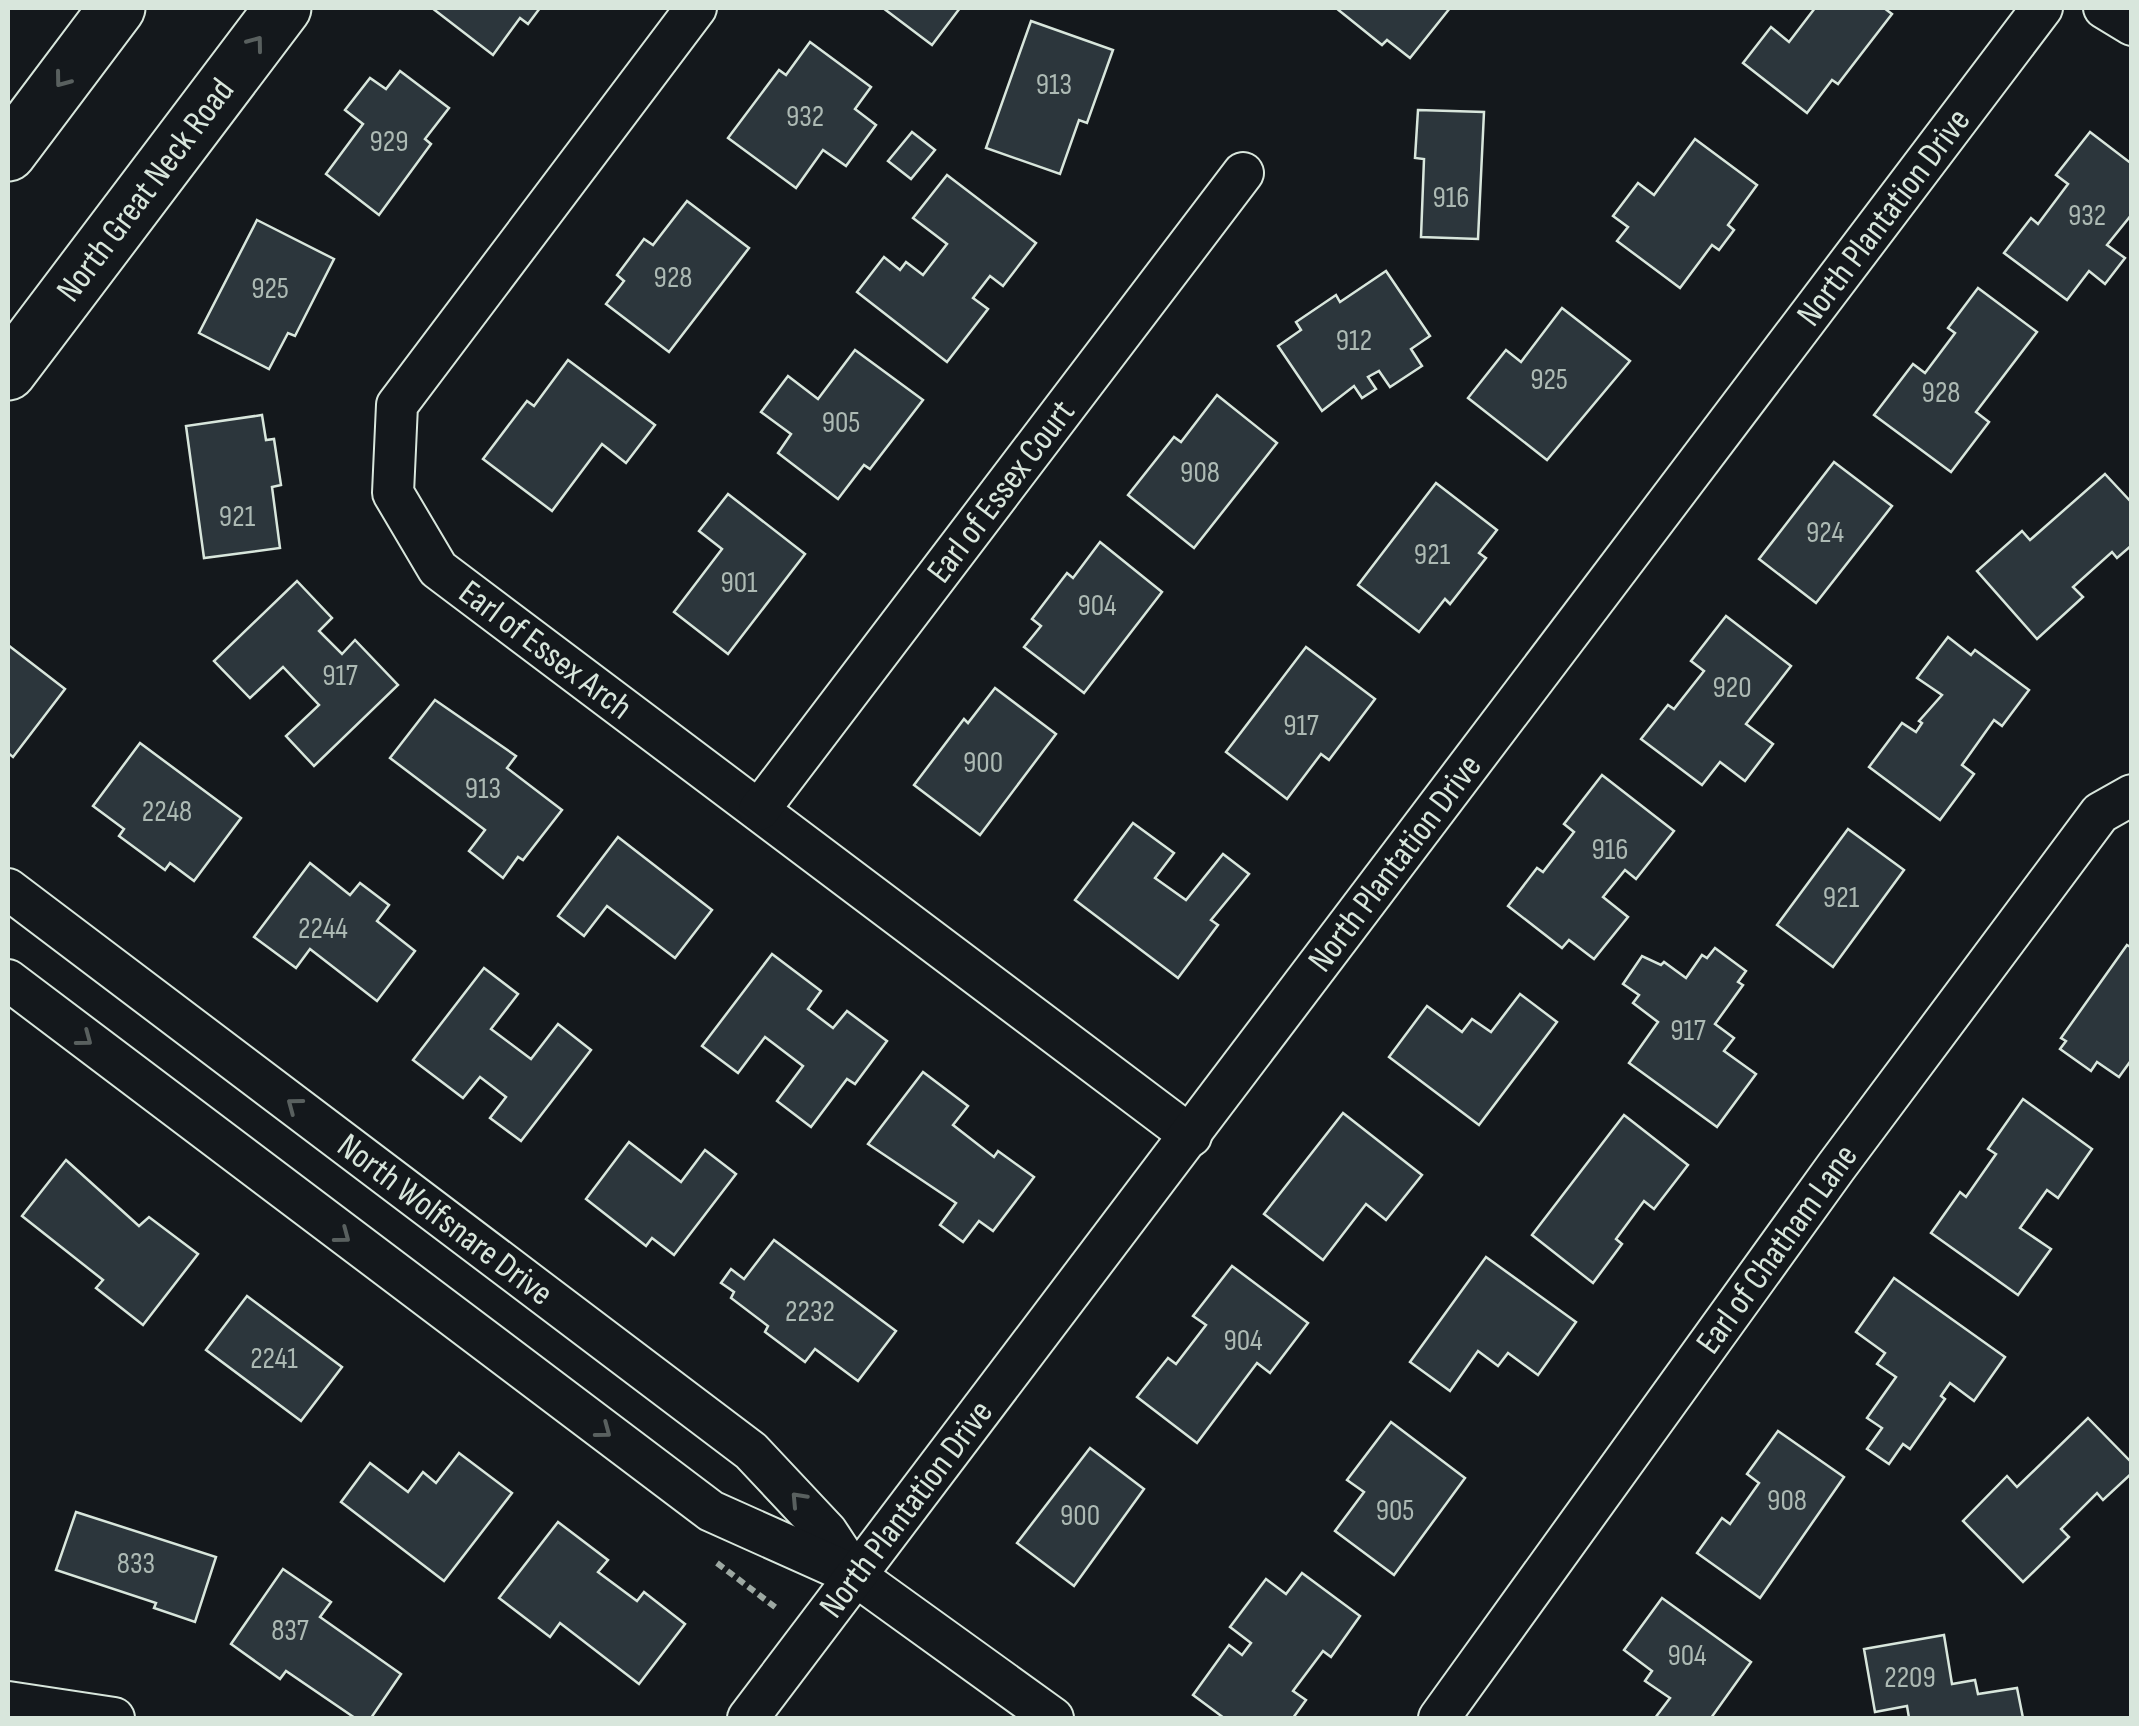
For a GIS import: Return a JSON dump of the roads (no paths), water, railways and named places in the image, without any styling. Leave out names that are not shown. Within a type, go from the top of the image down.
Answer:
[{"type":"main road","points":[[8,154],[117,8]]},
{"type":"main road","name":"North Great Neck Road","points":[[8,372],[283,8]]},
{"type":"street","name":"Earl of Essex Arch","points":[[696,8],[397,405],[393,493],[438,569],[1190,1136]]},
{"type":"street","name":"North Plantation Drive","points":[[748,1718],[2042,8]]},
{"type":"street","points":[[2104,8],[2132,25]]},
{"type":"street","name":"Earl of Essex Court","points":[[760,810],[1243,172]]},
{"type":"street","name":"Earl of Chatham Lane","points":[[1439,1718],[1836,1166],[2054,874],[2100,813],[2132,794]]},
{"type":"street","name":"North Wolfsnare Drive","points":[[8,890],[751,1451],[815,1518],[856,1576]]},
{"type":"street","name":"North Wolfsnare Drive","points":[[8,980],[711,1511],[856,1576],[1053,1718]]},
{"type":"street","points":[[8,1702],[114,1718]]}]
